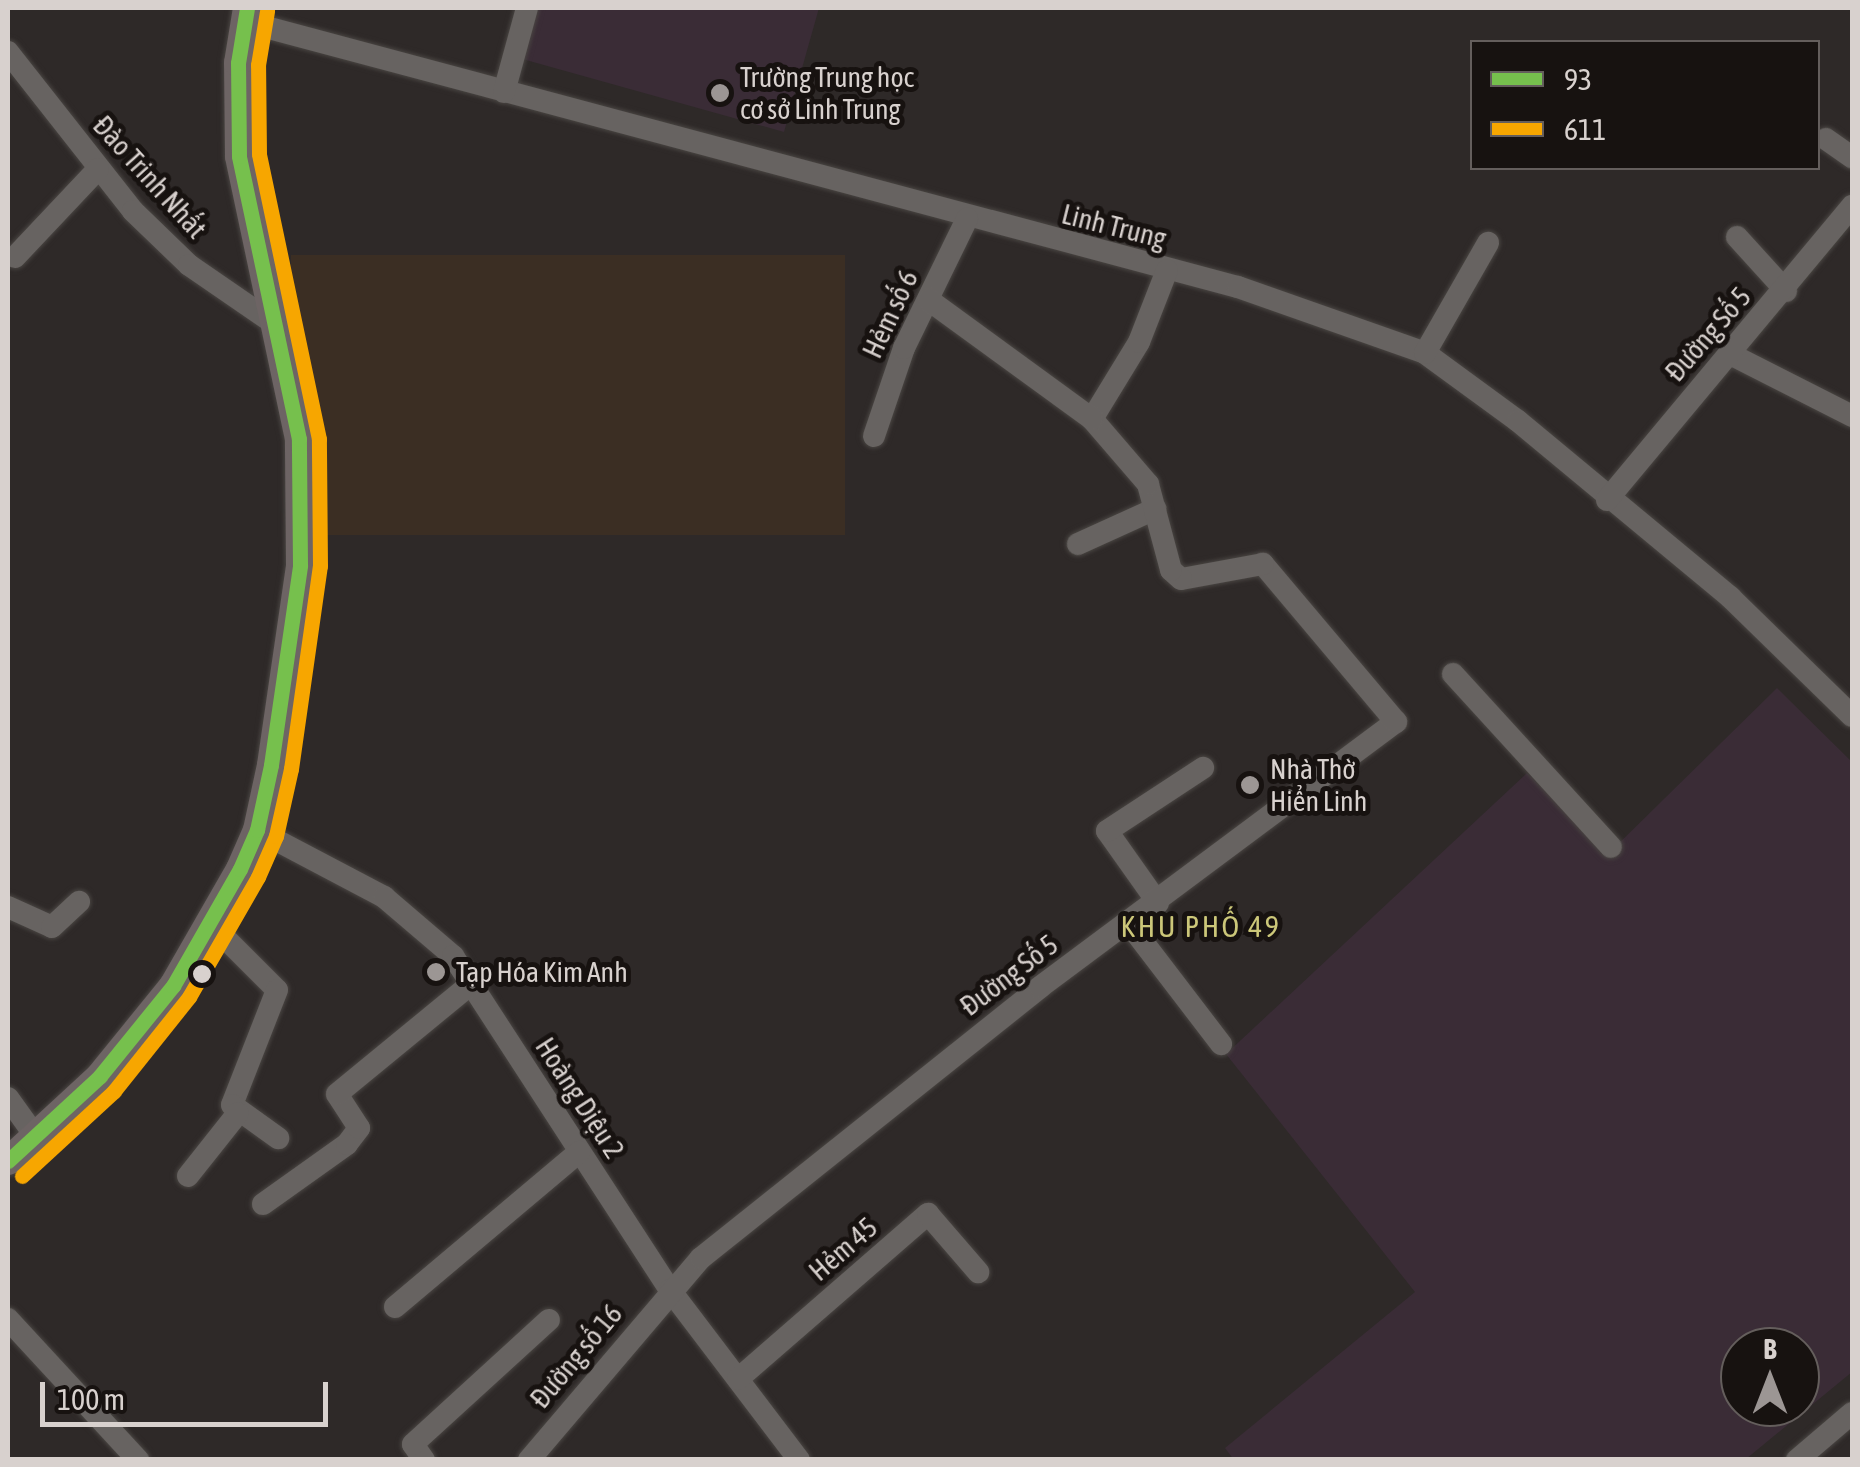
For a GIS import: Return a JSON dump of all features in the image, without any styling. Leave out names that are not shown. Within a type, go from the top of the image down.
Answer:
[{"type":"main road","points":[[8,1161],[100,1076],[173,986],[211,924],[257,830],[300,565],[299,439],[269,320],[239,156],[245,14]]},
{"type":"street","points":[[504,92],[527,8]]},
{"type":"street","name":"Linh Trung","points":[[245,14],[504,92],[967,219],[1238,287],[1424,353],[1518,421],[1607,500],[1730,597],[1852,716]]},
{"type":"street","name":"Đào Trinh Nhất","points":[[8,52],[98,169],[189,265],[269,320]]},
{"type":"street","points":[[1826,139],[1852,157]]},
{"type":"street","points":[[16,256],[98,169]]},
{"type":"street","name":"Đường Số 5","points":[[1607,500],[1786,291],[1852,206]]},
{"type":"street","name":"Hẻm số 6","points":[[874,436],[904,348],[967,219]]},
{"type":"street","points":[[1736,237],[1786,291]]},
{"type":"street","points":[[1424,353],[1488,243]]},
{"type":"street","points":[[1092,420],[1139,342],[1167,270]]},
{"type":"street","points":[[929,300],[1092,420],[1148,484],[1155,510],[1078,544]]},
{"type":"street","points":[[1730,354],[1852,416]]},
{"type":"street","name":"Đường Số 5","points":[[670,1290],[716,1246],[1024,1000],[1130,925],[1396,722],[1262,564],[1181,579],[1171,570],[1155,510]]},
{"type":"street","points":[[1453,674],[1611,847]]},
{"type":"street","points":[[1158,903],[1108,830],[1203,768]]},
{"type":"street","name":"Hoàng Diệu 2","points":[[257,830],[384,896],[454,956],[670,1290],[798,1460]]},
{"type":"street","points":[[8,908],[52,927],[79,902]]},
{"type":"street","points":[[211,924],[277,990],[234,1096],[238,1114],[278,1138]]},
{"type":"street","points":[[1130,925],[1222,1044]]},
{"type":"street","points":[[263,1204],[347,1144],[359,1128],[337,1094],[471,984]]},
{"type":"street","points":[[8,1098],[36,1138]]},
{"type":"street","points":[[188,1176],[238,1114]]},
{"type":"street","points":[[395,1308],[579,1152]]},
{"type":"street","name":"Hẻm 45","points":[[738,1379],[928,1214],[978,1272]]},
{"type":"street","name":"Đường số 16","points":[[530,1460],[670,1290]]},
{"type":"street","points":[[8,1319],[138,1460]]},
{"type":"street","points":[[424,1460],[413,1444],[549,1320]]},
{"type":"street","points":[[1797,1460],[1852,1413]]},
{"type":"shaded area","name":"Trường Trung học cơ sở Linh Trung","points":[[522,8],[819,8],[784,132],[508,55]]},
{"type":"shaded area","points":[[291,255],[845,255],[845,535],[291,535]]},
{"type":"shaded area","points":[[1777,688],[1852,762],[1852,1372],[1820,1398],[1820,1327],[1720,1327],[1720,1427],[1785,1427],[1746,1459],[1234,1460],[1225,1448],[1415,1292],[1226,1054],[1527,773],[1609,853]]},
{"type":"transit line","name":"93","points":[[8,1161],[100,1076],[173,986],[240,869],[257,830],[271,765],[300,565],[299,439],[239,156],[238,63],[247,8]]},
{"type":"transit line","name":"611","points":[[22,1176],[114,1091],[189,997],[258,877],[276,836],[291,769],[320,566],[319,439],[259,154],[258,65],[267,11]]},
{"type":"place","name":"Trường Trung học cơ sở Linh Trung","points":[[720,93]]},
{"type":"place","name":"Nhà Thờ Hiển Linh","points":[[1250,785]]},
{"type":"place","name":"Tạp Hóa Kim Anh","points":[[436,972]]},
{"type":"district","name":"KHU PHỐ 49","points":[[1201,926]]}]
